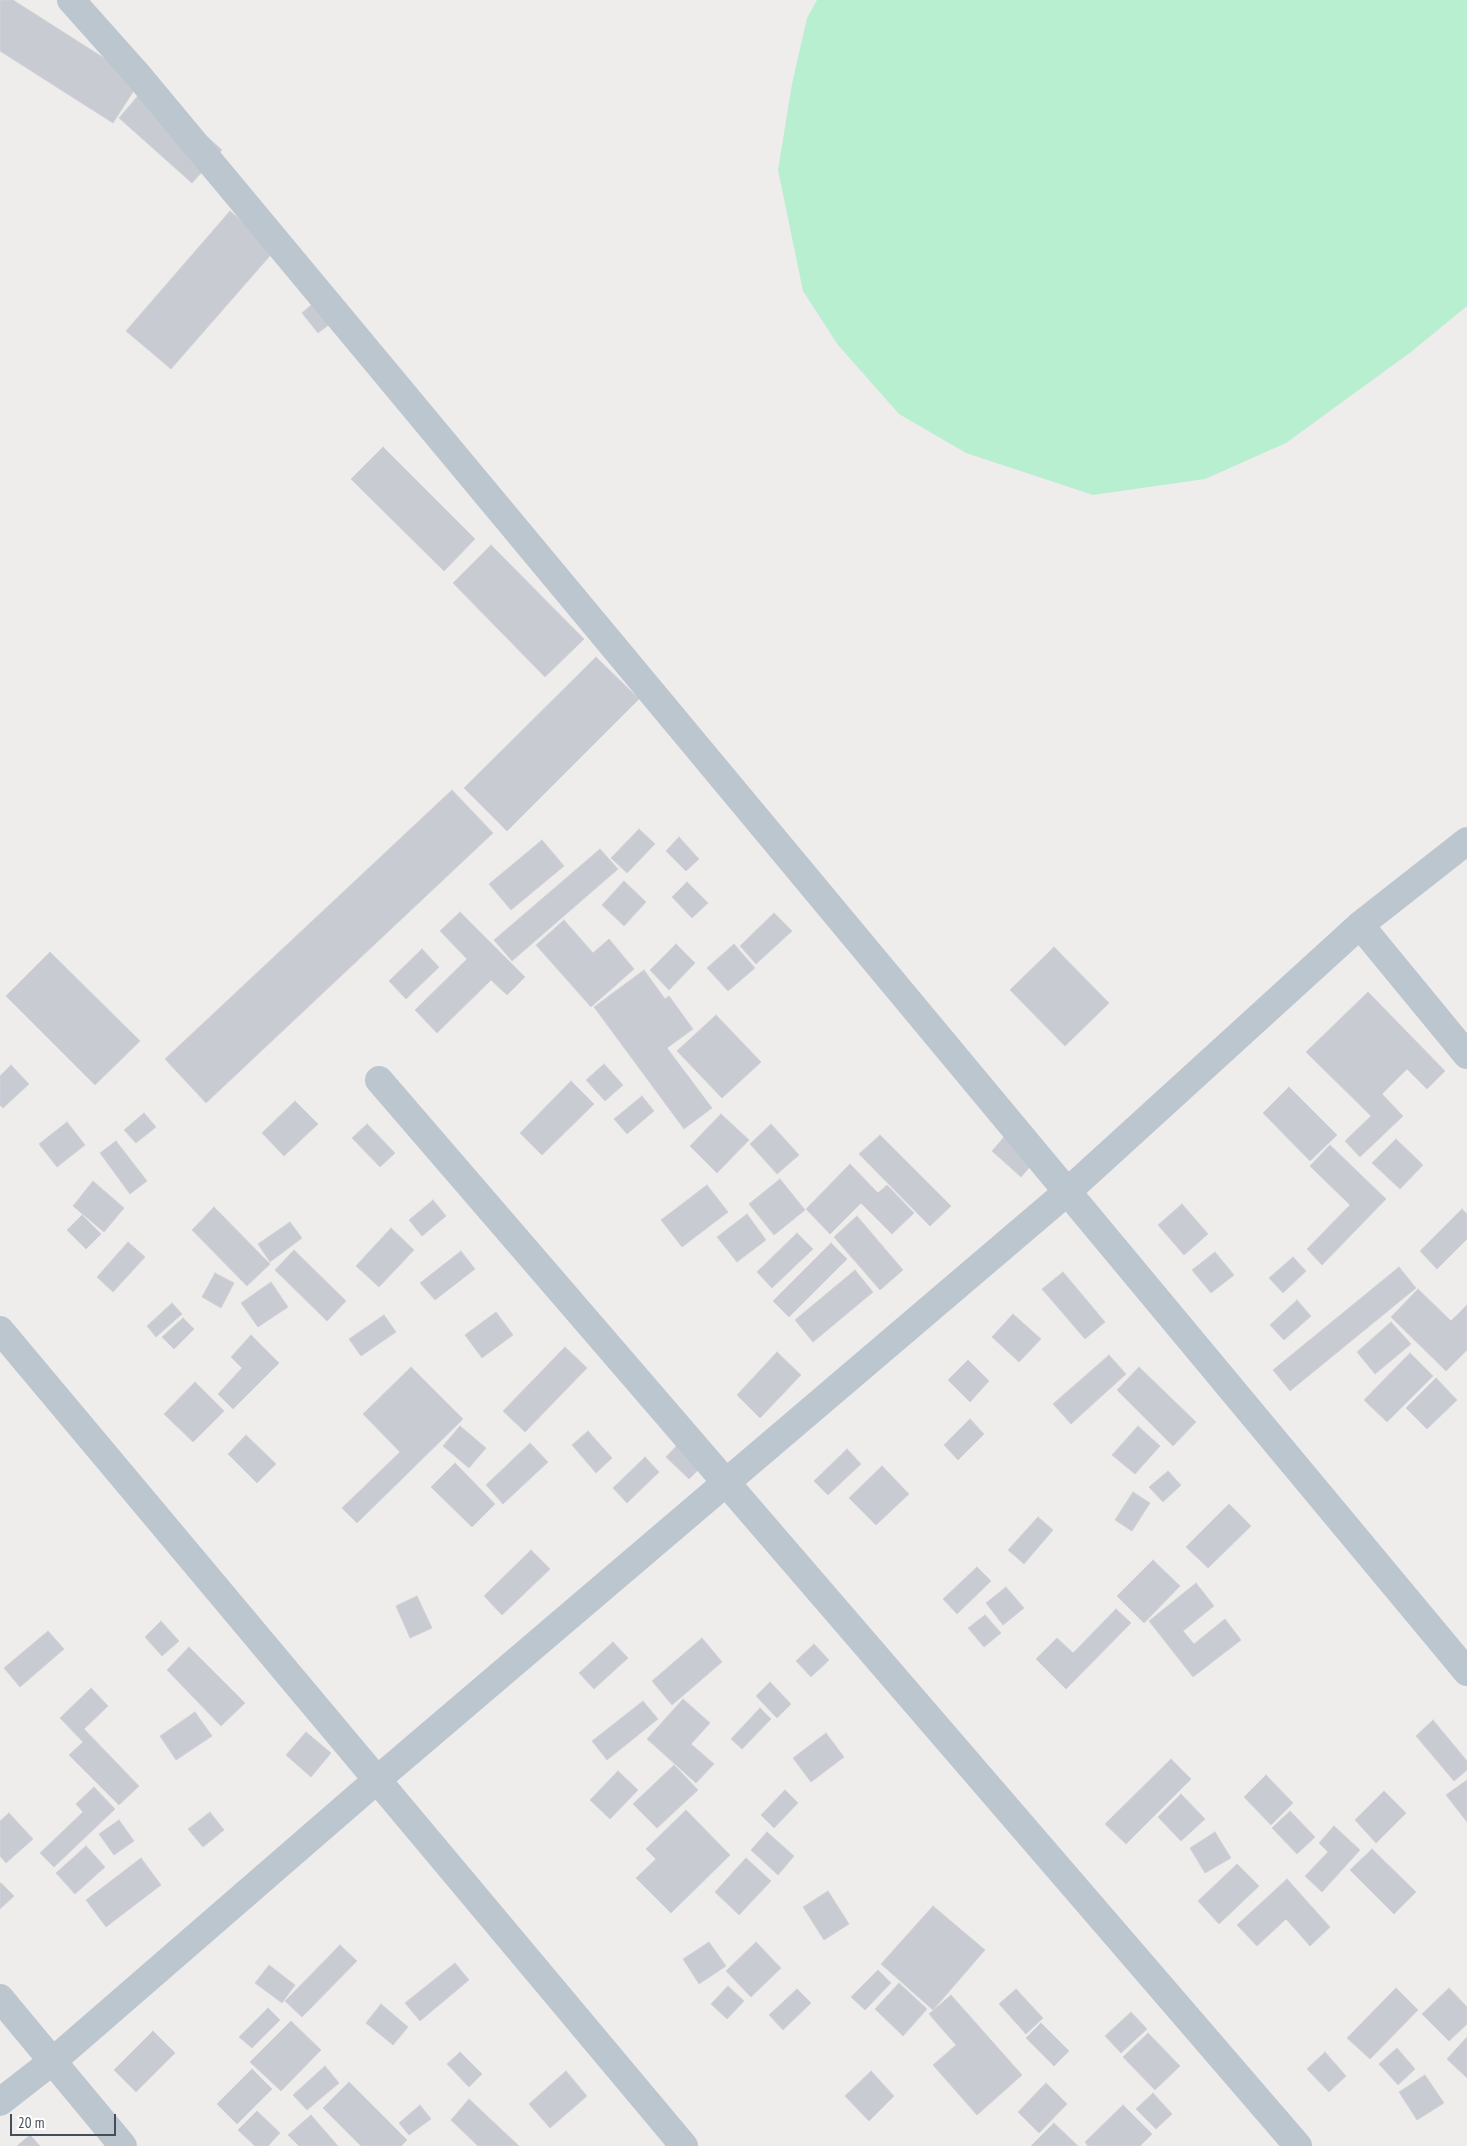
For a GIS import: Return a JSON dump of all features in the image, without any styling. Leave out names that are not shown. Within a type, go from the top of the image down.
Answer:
[{"type":"street","points":[[71,0],[149,90],[1467,1672]]},
{"type":"street","points":[[0,2102],[54,2060],[378,1779],[1066,1192],[1360,925],[1467,840]]},
{"type":"street","points":[[1360,925],[1467,1054]]},
{"type":"street","points":[[379,1080],[1298,2146]]},
{"type":"street","points":[[0,1330],[684,2146]]},
{"type":"street","points":[[0,1998],[54,2060],[123,2146]]},
{"type":"green space","points":[[817,0],[1467,0],[1467,306],[1411,352],[1286,443],[1205,479],[1093,495],[966,453],[899,414],[838,345],[803,291],[778,170],[792,84],[807,18]]},
{"type":"building","points":[[0,0],[13,0],[140,81],[113,123],[0,51]]},
{"type":"building","points":[[148,84],[222,150],[192,183],[119,118]]},
{"type":"building","points":[[230,211],[275,250],[171,369],[126,331]]},
{"type":"building","points":[[317,300],[334,321],[318,333],[302,313]]},
{"type":"building","points":[[383,447],[475,539],[444,571],[351,479]]},
{"type":"building","points":[[491,545],[584,639],[545,677],[453,583]]},
{"type":"building","points":[[596,657],[639,699],[507,831],[464,788]]},
{"type":"building","points":[[452,790],[493,833],[206,1103],[165,1059]]},
{"type":"building","points":[[639,829],[655,844],[627,873],[611,858]]},
{"type":"building","points":[[679,837],[699,859],[686,871],[666,851]]},
{"type":"building","points":[[542,840],[564,866],[511,910],[489,884]]},
{"type":"building","points":[[600,849],[618,869],[512,961],[494,940]]},
{"type":"building","points":[[624,881],[646,902],[624,926],[602,905]]},
{"type":"building","points":[[687,882],[708,903],[692,918],[672,897]]},
{"type":"building","points":[[460,912],[525,977],[507,995],[491,980],[437,1033],[415,1010],[467,959],[440,931]]},
{"type":"building","points":[[774,913],[792,931],[756,964],[740,946]]},
{"type":"building","points":[[564,920],[593,953],[609,939],[634,969],[591,1007],[536,945]]},
{"type":"building","points":[[676,944],[695,963],[669,990],[650,970]]},
{"type":"building","points":[[734,944],[755,968],[728,991],[707,968]]},
{"type":"building","points":[[1054,947],[1109,1003],[1065,1046],[1010,990]]},
{"type":"building","points":[[422,949],[439,967],[406,999],[389,981]]},
{"type":"building","points":[[50,952],[140,1041],[95,1085],[6,996]]},
{"type":"building","points":[[644,970],[665,999],[669,996],[693,1029],[667,1048],[712,1108],[684,1129],[594,1007]]},
{"type":"building","points":[[1368,992],[1445,1071],[1427,1089],[1407,1069],[1382,1094],[1403,1116],[1360,1157],[1345,1141],[1371,1116],[1306,1052]]},
{"type":"building","points":[[716,1015],[761,1062],[722,1098],[677,1051]]},
{"type":"building","points":[[604,1064],[623,1085],[605,1101],[586,1080]]},
{"type":"building","points":[[11,1065],[29,1084],[3,1108],[0,1105],[0,1076]]},
{"type":"building","points":[[571,1081],[594,1104],[542,1155],[520,1133]]},
{"type":"building","points":[[1289,1087],[1337,1135],[1310,1161],[1263,1113]]},
{"type":"building","points":[[642,1096],[654,1111],[627,1134],[614,1119]]},
{"type":"building","points":[[295,1101],[318,1124],[284,1156],[262,1133]]},
{"type":"building","points":[[144,1113],[156,1127],[136,1143],[124,1130]]},
{"type":"building","points":[[721,1114],[749,1140],[717,1173],[690,1146]]},
{"type":"building","points":[[67,1122],[85,1145],[57,1167],[39,1144]]},
{"type":"building","points":[[367,1124],[395,1153],[380,1167],[352,1138]]},
{"type":"building","points":[[771,1124],[799,1155],[777,1174],[750,1144]]},
{"type":"building","points":[[1011,1129],[1040,1155],[1021,1177],[992,1151]]},
{"type":"building","points":[[880,1135],[951,1206],[930,1226],[859,1154]]},
{"type":"building","points":[[1396,1139],[1423,1165],[1400,1189],[1372,1163]]},
{"type":"building","points":[[116,1141],[147,1181],[130,1194],[100,1153]]},
{"type":"building","points":[[1330,1145],[1386,1199],[1322,1265],[1307,1249],[1350,1205],[1310,1166]]},
{"type":"building","points":[[850,1164],[878,1193],[887,1185],[914,1213],[892,1234],[861,1203],[830,1234],[806,1209]]},
{"type":"building","points":[[780,1179],[805,1210],[774,1235],[749,1204]]},
{"type":"building","points":[[93,1181],[124,1208],[104,1232],[73,1206]]},
{"type":"building","points":[[707,1185],[728,1212],[682,1247],[661,1220]]},
{"type":"building","points":[[433,1200],[446,1216],[422,1236],[409,1220]]},
{"type":"building","points":[[1182,1204],[1208,1234],[1184,1255],[1158,1225]]},
{"type":"building","points":[[214,1207],[270,1264],[247,1286],[192,1230]]},
{"type":"building","points":[[1462,1209],[1467,1214],[1467,1239],[1437,1269],[1420,1251]]},
{"type":"building","points":[[747,1214],[766,1240],[737,1262],[717,1237]]},
{"type":"building","points":[[82,1215],[101,1234],[86,1249],[67,1230]]},
{"type":"building","points":[[857,1216],[903,1270],[880,1290],[834,1237]]},
{"type":"building","points":[[290,1222],[302,1238],[270,1262],[258,1244]]},
{"type":"building","points":[[391,1228],[414,1250],[379,1287],[356,1266]]},
{"type":"building","points":[[797,1233],[813,1249],[772,1288],[757,1272]]},
{"type":"building","points":[[128,1242],[145,1257],[113,1292],[97,1277]]},
{"type":"building","points":[[831,1243],[847,1259],[789,1317],[773,1301]]},
{"type":"building","points":[[294,1250],[346,1301],[327,1321],[275,1270]]},
{"type":"building","points":[[461,1251],[475,1269],[435,1300],[420,1283]]},
{"type":"building","points":[[1215,1252],[1234,1275],[1211,1293],[1192,1270]]},
{"type":"building","points":[[1293,1257],[1306,1271],[1283,1293],[1269,1278]]},
{"type":"building","points":[[1399,1267],[1416,1288],[1290,1391],[1273,1370]]},
{"type":"building","points":[[855,1270],[873,1292],[813,1342],[795,1320]]},
{"type":"building","points":[[1063,1272],[1105,1322],[1085,1339],[1042,1289]]},
{"type":"building","points":[[215,1273],[234,1283],[221,1308],[202,1297]]},
{"type":"building","points":[[271,1282],[288,1307],[258,1327],[241,1303]]},
{"type":"building","points":[[1418,1289],[1451,1321],[1467,1305],[1467,1350],[1446,1371],[1391,1317]]},
{"type":"building","points":[[1297,1300],[1311,1316],[1284,1340],[1270,1325]]},
{"type":"building","points":[[172,1303],[182,1314],[156,1337],[147,1326]]},
{"type":"building","points":[[496,1312],[513,1335],[482,1358],[465,1335]]},
{"type":"building","points":[[1013,1314],[1041,1339],[1019,1362],[992,1337]]},
{"type":"building","points":[[384,1315],[396,1332],[361,1356],[349,1339]]},
{"type":"building","points":[[183,1318],[194,1329],[174,1349],[162,1337]]},
{"type":"building","points":[[1391,1322],[1411,1344],[1375,1374],[1357,1352]]},
{"type":"building","points":[[251,1335],[279,1363],[233,1409],[218,1394],[242,1368],[231,1357]]},
{"type":"building","points":[[565,1347],[587,1368],[525,1432],[503,1411]]},
{"type":"building","points":[[777,1352],[801,1375],[760,1418],[737,1395]]},
{"type":"building","points":[[1410,1353],[1433,1376],[1387,1422],[1364,1400]]},
{"type":"building","points":[[1109,1355],[1126,1374],[1071,1424],[1053,1404]]},
{"type":"building","points":[[968,1360],[989,1381],[970,1402],[948,1380]]},
{"type":"building","points":[[411,1367],[463,1419],[357,1523],[342,1508],[400,1452],[363,1414]]},
{"type":"building","points":[[1139,1367],[1196,1422],[1173,1446],[1117,1390]]},
{"type":"building","points":[[1436,1378],[1457,1400],[1427,1429],[1406,1408]]},
{"type":"building","points":[[195,1382],[224,1411],[193,1442],[164,1414]]},
{"type":"building","points":[[970,1419],[984,1434],[958,1460],[944,1445]]},
{"type":"building","points":[[460,1426],[486,1448],[469,1468],[443,1446]]},
{"type":"building","points":[[1138,1426],[1160,1446],[1135,1474],[1112,1455]]},
{"type":"building","points":[[588,1431],[612,1458],[596,1473],[572,1445]]},
{"type":"building","points":[[246,1435],[276,1464],[257,1483],[228,1454]]},
{"type":"building","points":[[683,1439],[706,1462],[689,1479],[666,1457]]},
{"type":"building","points":[[530,1443],[548,1462],[503,1504],[486,1485]]},
{"type":"building","points":[[847,1449],[861,1464],[828,1495],[814,1481]]},
{"type":"building","points":[[645,1457],[659,1472],[627,1503],[613,1488]]},
{"type":"building","points":[[455,1463],[495,1504],[472,1527],[431,1487]]},
{"type":"building","points":[[882,1466],[909,1494],[876,1525],[849,1498]]},
{"type":"building","points":[[1168,1471],[1181,1485],[1163,1502],[1149,1487]]},
{"type":"building","points":[[1133,1492],[1150,1503],[1132,1531],[1115,1520]]},
{"type":"building","points":[[1229,1504],[1251,1526],[1208,1568],[1186,1547]]},
{"type":"building","points":[[1038,1517],[1053,1530],[1024,1564],[1008,1550]]},
{"type":"building","points":[[531,1550],[550,1569],[502,1615],[484,1596]]},
{"type":"building","points":[[1153,1560],[1180,1586],[1144,1623],[1117,1596]]},
{"type":"building","points":[[977,1567],[991,1581],[957,1614],[943,1599]]},
{"type":"building","points":[[1196,1583],[1214,1606],[1183,1631],[1194,1644],[1225,1619],[1241,1640],[1193,1677],[1149,1621]]},
{"type":"building","points":[[1006,1587],[1024,1608],[1003,1625],[986,1603]]},
{"type":"building","points":[[417,1596],[432,1628],[410,1638],[396,1606]]},
{"type":"building","points":[[1116,1609],[1131,1623],[1066,1689],[1036,1659],[1057,1638],[1073,1653]]},
{"type":"building","points":[[985,1615],[1001,1633],[984,1647],[968,1628]]},
{"type":"building","points":[[161,1621],[179,1641],[162,1656],[145,1637]]},
{"type":"building","points":[[48,1631],[64,1649],[20,1687],[4,1668]]},
{"type":"building","points":[[702,1638],[722,1662],[672,1705],[652,1681]]},
{"type":"building","points":[[613,1642],[628,1658],[594,1689],[579,1673]]},
{"type":"building","points":[[814,1644],[829,1660],[811,1677],[796,1661]]},
{"type":"building","points":[[189,1647],[245,1703],[221,1726],[167,1670]]},
{"type":"building","points":[[770,1682],[791,1704],[777,1718],[756,1696]]},
{"type":"building","points":[[91,1688],[108,1706],[84,1729],[139,1786],[119,1805],[69,1755],[83,1742],[60,1718]]},
{"type":"building","points":[[683,1699],[710,1723],[691,1744],[714,1764],[696,1783],[647,1739]]},
{"type":"building","points":[[643,1701],[658,1719],[607,1760],[592,1741]]},
{"type":"building","points":[[760,1708],[771,1719],[742,1749],[731,1739]]},
{"type":"building","points":[[195,1712],[212,1736],[176,1760],[160,1736]]},
{"type":"building","points":[[1433,1720],[1467,1761],[1467,1770],[1454,1781],[1416,1736]]},
{"type":"building","points":[[306,1732],[331,1753],[311,1777],[286,1755]]},
{"type":"building","points":[[826,1733],[844,1757],[811,1782],[793,1758]]},
{"type":"building","points":[[1171,1759],[1191,1779],[1126,1844],[1105,1824]]},
{"type":"building","points":[[674,1765],[698,1790],[657,1828],[633,1804]]},
{"type":"building","points":[[618,1771],[638,1790],[610,1819],[590,1800]]},
{"type":"building","points":[[1266,1775],[1293,1803],[1271,1825],[1244,1797]]},
{"type":"building","points":[[1467,1780],[1467,1822],[1446,1795]]},
{"type":"building","points":[[94,1787],[115,1809],[54,1867],[40,1853],[83,1812],[76,1804]]},
{"type":"building","points":[[785,1790],[798,1803],[774,1828],[761,1815]]},
{"type":"building","points":[[1384,1791],[1406,1813],[1376,1843],[1355,1820]]},
{"type":"building","points":[[1181,1794],[1205,1819],[1181,1841],[1158,1817]]},
{"type":"building","points":[[686,1810],[730,1855],[671,1913],[636,1878],[656,1859],[646,1849]]},
{"type":"building","points":[[1290,1811],[1315,1837],[1297,1854],[1272,1828]]},
{"type":"building","points":[[210,1812],[224,1830],[203,1847],[188,1829]]},
{"type":"building","points":[[9,1813],[33,1839],[6,1863],[0,1856],[0,1821]]},
{"type":"building","points":[[119,1820],[134,1841],[114,1855],[99,1834]]},
{"type":"building","points":[[1334,1826],[1360,1850],[1322,1892],[1305,1876],[1328,1852],[1319,1843]]},
{"type":"building","points":[[767,1832],[794,1856],[778,1875],[751,1850]]},
{"type":"building","points":[[1215,1832],[1231,1858],[1205,1873],[1190,1848]]},
{"type":"building","points":[[86,1846],[105,1867],[75,1894],[56,1873]]},
{"type":"building","points":[[1372,1849],[1416,1892],[1394,1914],[1350,1870]]},
{"type":"building","points":[[141,1858],[161,1885],[106,1927],[86,1900]]},
{"type":"building","points":[[746,1858],[771,1881],[739,1915],[715,1892]]},
{"type":"building","points":[[1237,1864],[1259,1886],[1219,1924],[1198,1901]]},
{"type":"building","points":[[1287,1879],[1330,1927],[1310,1946],[1286,1919],[1257,1946],[1237,1925]]},
{"type":"building","points":[[0,1884],[14,1896],[0,1909]]},
{"type":"building","points":[[828,1891],[849,1924],[824,1940],[803,1907]]},
{"type":"building","points":[[933,1906],[985,1950],[933,2010],[881,1964]]},
{"type":"building","points":[[709,1942],[726,1966],[699,1984],[683,1959]]},
{"type":"building","points":[[756,1942],[781,1968],[751,1997],[726,1971]]},
{"type":"building","points":[[340,1945],[357,1961],[302,2017],[285,2001]]},
{"type":"building","points":[[455,1963],[469,1980],[420,2021],[405,2003]]},
{"type":"building","points":[[269,1965],[295,1985],[282,2003],[255,1983]]},
{"type":"building","points":[[878,1970],[891,1983],[865,2010],[851,1997]]},
{"type":"building","points":[[899,1983],[927,2009],[903,2036],[875,2009]]},
{"type":"building","points":[[728,1986],[744,2001],[727,2019],[711,2004]]},
{"type":"building","points":[[1396,1988],[1418,2010],[1370,2059],[1347,2038]]},
{"type":"building","points":[[1449,1988],[1467,2007],[1467,2024],[1449,2041],[1422,2014]]},
{"type":"building","points":[[797,1989],[811,2003],[783,2030],[769,2015]]},
{"type":"building","points":[[1016,1989],[1043,2018],[1026,2034],[999,2004]]},
{"type":"building","points":[[951,1995],[1022,2075],[977,2115],[933,2065],[956,2045],[929,2014]]},
{"type":"building","points":[[381,2004],[408,2027],[393,2045],[366,2023]]},
{"type":"building","points":[[268,2008],[280,2020],[252,2048],[239,2037]]},
{"type":"building","points":[[1131,2012],[1147,2029],[1121,2053],[1105,2036]]},
{"type":"building","points":[[291,2021],[321,2050],[281,2091],[250,2062]]},
{"type":"building","points":[[1041,2023],[1069,2051],[1054,2066],[1026,2038]]},
{"type":"building","points":[[153,2031],[175,2053],[136,2092],[114,2070]]},
{"type":"building","points":[[1148,2033],[1180,2066],[1155,2090],[1123,2057]]},
{"type":"building","points":[[1467,2037],[1467,2078],[1447,2059]]},
{"type":"building","points":[[1397,2048],[1415,2069],[1398,2085],[1379,2064]]},
{"type":"building","points":[[460,2052],[482,2074],[469,2087],[447,2064]]},
{"type":"building","points":[[1325,2052],[1346,2076],[1329,2092],[1307,2069]]},
{"type":"building","points":[[325,2066],[339,2083],[307,2110],[293,2095]]},
{"type":"building","points":[[252,2069],[272,2089],[237,2124],[217,2104]]},
{"type":"building","points":[[566,2071],[587,2096],[550,2128],[529,2104]]},
{"type":"building","points":[[871,2071],[894,2096],[869,2121],[845,2096]]},
{"type":"building","points":[[1425,2075],[1444,2103],[1417,2120],[1399,2092]]},
{"type":"building","points":[[349,2082],[407,2140],[401,2146],[361,2146],[323,2108]]},
{"type":"building","points":[[1046,2083],[1067,2104],[1039,2133],[1018,2112]]},
{"type":"building","points":[[1153,2093],[1172,2114],[1156,2129],[1136,2109]]},
{"type":"building","points":[[469,2099],[519,2146],[478,2146],[451,2120]]},
{"type":"building","points":[[420,2105],[431,2119],[409,2135],[399,2123]]},
{"type":"building","points":[[1123,2105],[1152,2134],[1140,2146],[1088,2146],[1085,2142]]},
{"type":"building","points":[[257,2111],[280,2133],[268,2146],[255,2146],[238,2130]]},
{"type":"building","points":[[311,2115],[338,2146],[299,2146],[288,2135]]},
{"type":"building","points":[[1054,2123],[1078,2146],[1031,2146]]},
{"type":"building","points":[[30,2135],[40,2146],[17,2146]]}]
